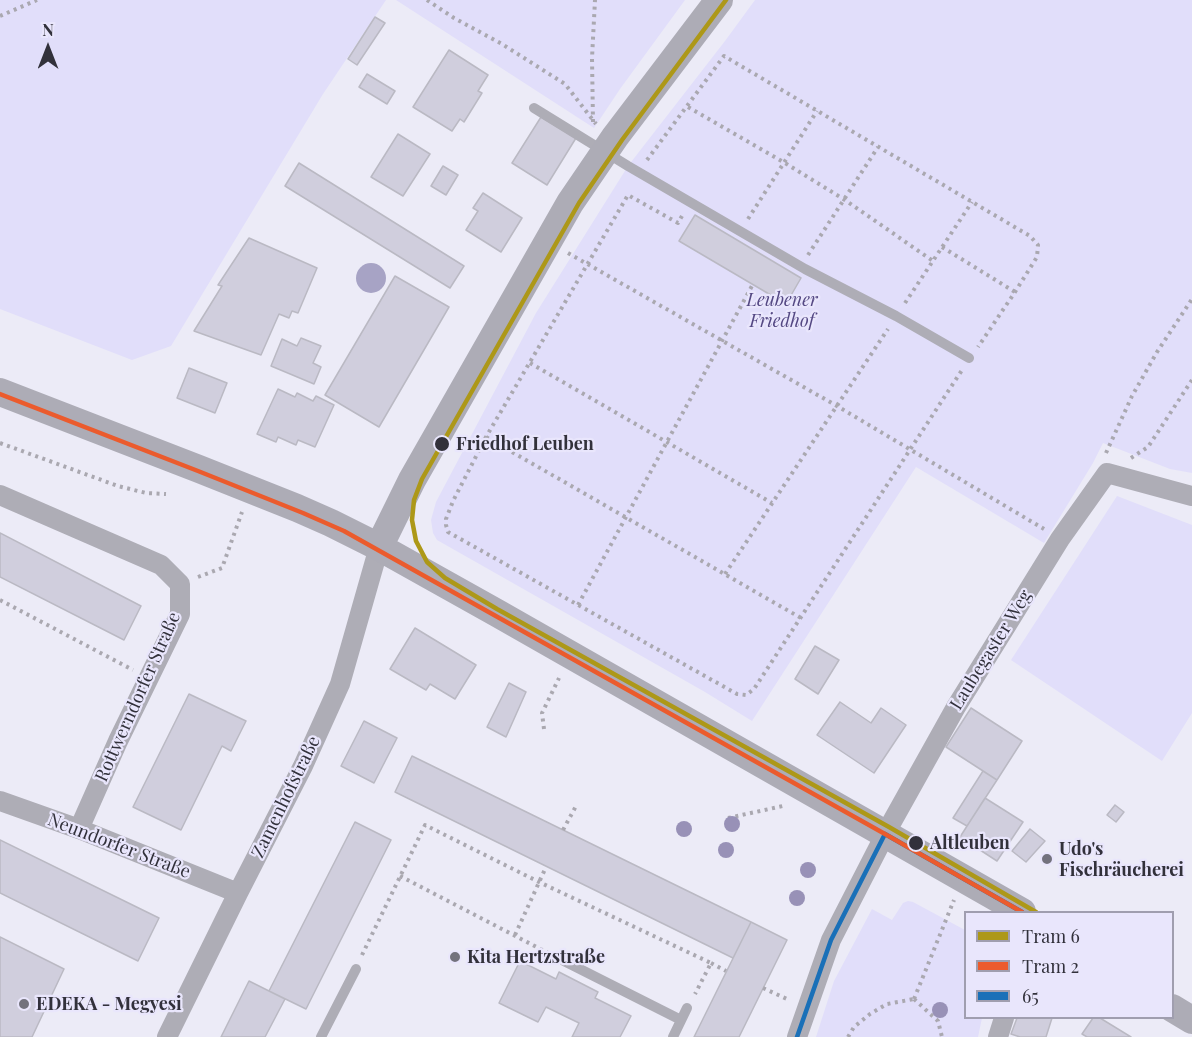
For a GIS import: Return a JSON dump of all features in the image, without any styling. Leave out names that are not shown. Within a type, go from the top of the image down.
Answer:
[{"type":"street","points":[[380,547],[408,486],[548,242],[605,137],[719,0]]},
{"type":"street","points":[[0,392],[250,489],[332,523],[380,547],[1020,911]]},
{"type":"street","points":[[1107,473],[1192,496]]},
{"type":"street","name":"Laubegaster Weg","points":[[885,834],[956,707],[1060,539],[1107,473]]},
{"type":"street","points":[[0,495],[161,565],[180,584]]},
{"type":"street","name":"Zamenhofstraße","points":[[167,1037],[303,766],[340,684],[380,547]]},
{"type":"street","name":"Rottwerndorfer Straße","points":[[79,829],[118,741],[180,614],[180,584]]},
{"type":"street","name":"Neundorfer Straße","points":[[0,801],[79,829],[238,892]]},
{"type":"street","points":[[797,1037],[831,940],[885,834]]},
{"type":"street","points":[[1174,1009],[1192,1020]]},
{"type":"street","points":[[998,1037],[1003,1019]]},
{"type":"lane","points":[[534,108],[605,137],[638,172],[801,266],[969,358]]},
{"type":"lane","points":[[564,961],[681,1020]]},
{"type":"lane","points":[[321,1037],[356,969]]},
{"type":"lane","points":[[673,1037],[687,1008]]},
{"type":"path","points":[[0,16],[37,0]]},
{"type":"path","points":[[427,0],[565,84],[605,137]]},
{"type":"path","points":[[595,0],[592,58],[605,137]]},
{"type":"path","points":[[638,172],[724,56]]},
{"type":"path","points":[[688,106],[845,200],[933,261]]},
{"type":"path","points":[[740,231],[818,111]]},
{"type":"path","points":[[801,266],[878,147]]},
{"type":"path","points":[[486,437],[801,618],[754,689],[746,695],[737,694],[448,532],[446,525],[450,510],[486,437],[628,195],[678,223],[690,202]]},
{"type":"path","points":[[725,574],[972,202]]},
{"type":"path","points":[[548,242],[837,406],[1060,539]]},
{"type":"path","points":[[942,247],[1015,292]]},
{"type":"path","points":[[578,605],[753,284]]},
{"type":"path","points":[[1192,299],[1157,352],[1132,396],[1106,454],[1107,473],[1148,447],[1192,380]]},
{"type":"path","points":[[530,363],[772,503]]},
{"type":"path","points":[[0,443],[118,486],[146,493],[166,494]]},
{"type":"path","points":[[180,584],[222,568],[250,489]]},
{"type":"path","points":[[0,600],[149,678]]},
{"type":"path","points":[[544,729],[542,713],[559,678]]},
{"type":"path","points":[[563,830],[576,806]]},
{"type":"path","points":[[728,818],[783,806]]},
{"type":"path","points":[[356,969],[425,825],[539,882],[726,970]]},
{"type":"path","points":[[515,935],[546,867]]},
{"type":"path","points":[[400,876],[564,961]]},
{"type":"path","points":[[914,999],[963,878]]},
{"type":"path","points":[[687,1008],[711,963]]},
{"type":"path","points":[[763,988],[806,1008]]},
{"type":"path","points":[[848,1037],[854,1027],[878,1009],[887,1004],[914,999]]},
{"type":"path","points":[[914,999],[938,1021],[942,1037]]},
{"type":"green space","points":[[0,0],[386,0],[323,94],[171,346],[132,360],[0,309]]},
{"type":"green space","points":[[396,0],[685,0],[594,128]]},
{"type":"green space","name":"Leubener Friedhof","points":[[755,0],[1192,0],[1192,473],[1170,469],[1103,443],[1044,543],[916,467],[752,721],[437,540],[433,533],[431,520],[436,502],[536,313],[628,166]]},
{"type":"green space","points":[[1117,496],[1192,525],[1192,713],[1162,761],[1011,660]]},
{"type":"green space","points":[[913,902],[964,929],[964,1019],[982,1019],[978,1037],[816,1037],[834,981],[872,909],[892,920],[903,903]]},
{"type":"shaded area","points":[[371,263],[382,267],[386,278],[382,289],[371,293],[360,289],[356,278],[360,267]]},
{"type":"building","points":[[375,17],[385,23],[357,65],[348,59]]},
{"type":"building","points":[[449,50],[488,75],[478,91],[482,93],[464,122],[460,119],[452,131],[413,107]]},
{"type":"building","points":[[367,74],[395,91],[387,104],[359,87]]},
{"type":"building","points":[[541,117],[576,138],[547,185],[512,163]]},
{"type":"building","points":[[398,134],[430,154],[403,196],[371,177]]},
{"type":"building","points":[[299,163],[464,266],[450,288],[285,186]]},
{"type":"building","points":[[443,166],[458,175],[446,195],[431,186]]},
{"type":"building","points":[[483,193],[522,218],[501,252],[466,230],[478,211],[473,208]]},
{"type":"building","points":[[695,215],[801,278],[786,304],[679,241]]},
{"type":"building","points":[[249,238],[317,268],[298,313],[292,311],[289,318],[279,314],[261,355],[194,331],[222,286],[218,285]]},
{"type":"building","points":[[395,276],[449,307],[379,427],[325,395]]},
{"type":"building","points":[[301,338],[321,346],[313,363],[321,367],[314,384],[271,366],[282,339],[297,346]]},
{"type":"building","points":[[189,368],[227,383],[215,413],[177,398]]},
{"type":"building","points":[[278,389],[295,397],[297,393],[313,401],[316,396],[334,405],[315,447],[298,440],[296,445],[278,437],[276,442],[257,434]]},
{"type":"building","points":[[0,533],[141,606],[124,640],[0,577]]},
{"type":"building","points":[[415,628],[476,665],[455,699],[430,684],[426,690],[390,669]]},
{"type":"building","points":[[815,646],[839,660],[818,694],[795,679]]},
{"type":"building","points":[[509,683],[526,692],[506,737],[487,727]]},
{"type":"building","points":[[189,694],[246,721],[231,751],[222,746],[181,830],[133,807]]},
{"type":"building","points":[[840,702],[871,723],[881,708],[906,725],[874,773],[817,735]]},
{"type":"building","points":[[971,708],[1022,741],[997,780],[946,747]]},
{"type":"building","points":[[364,721],[397,738],[374,783],[341,766]]},
{"type":"building","points":[[412,756],[751,922],[733,958],[395,792]]},
{"type":"building","points":[[983,771],[997,780],[967,826],[953,818]]},
{"type":"building","points":[[985,798],[1023,822],[997,861],[960,837]]},
{"type":"building","points":[[1115,805],[1124,812],[1116,822],[1107,815]]},
{"type":"building","points":[[355,822],[391,840],[306,1009],[269,991]]},
{"type":"building","points":[[1030,829],[1045,841],[1026,862],[1012,851]]},
{"type":"building","points":[[0,840],[159,918],[138,961],[0,893]]},
{"type":"building","points":[[751,922],[787,940],[739,1037],[694,1037]]},
{"type":"building","name":"EDEKA - Megyesi","points":[[0,937],[64,969],[32,1037],[0,1037]]},
{"type":"building","points":[[520,961],[556,979],[559,972],[598,992],[595,998],[631,1016],[620,1037],[572,1037],[579,1023],[546,1007],[538,1022],[499,1003]]},
{"type":"building","points":[[249,981],[285,999],[265,1037],[221,1037]]},
{"type":"building","points":[[1017,1019],[1052,1019],[1046,1037],[1020,1037],[1011,1034]]},
{"type":"building","points":[[1092,1019],[1102,1019],[1131,1037],[1087,1037],[1082,1034]]},
{"type":"tram line","name":"6","points":[[726,0],[622,140],[579,203],[422,479],[414,500],[412,520],[416,541],[427,562],[445,578],[1034,911]]},
{"type":"tram line","name":"2","points":[[0,394],[344,531],[1020,911]]},
{"type":"transit line","name":"65","points":[[885,834],[1020,911]]},
{"type":"transit line","name":"65","points":[[797,1037],[831,940],[885,834]]},
{"type":"place","name":"Friedhof Leuben","points":[[442,444]]},
{"type":"place","name":"Altleuben","points":[[916,843]]},
{"type":"place","name":"Udo's Fischräucherei","points":[[1047,859]]},
{"type":"place","name":"Kita Hertzstraße","points":[[455,957]]},
{"type":"place","name":"EDEKA - Megyesi","points":[[24,1004]]}]
